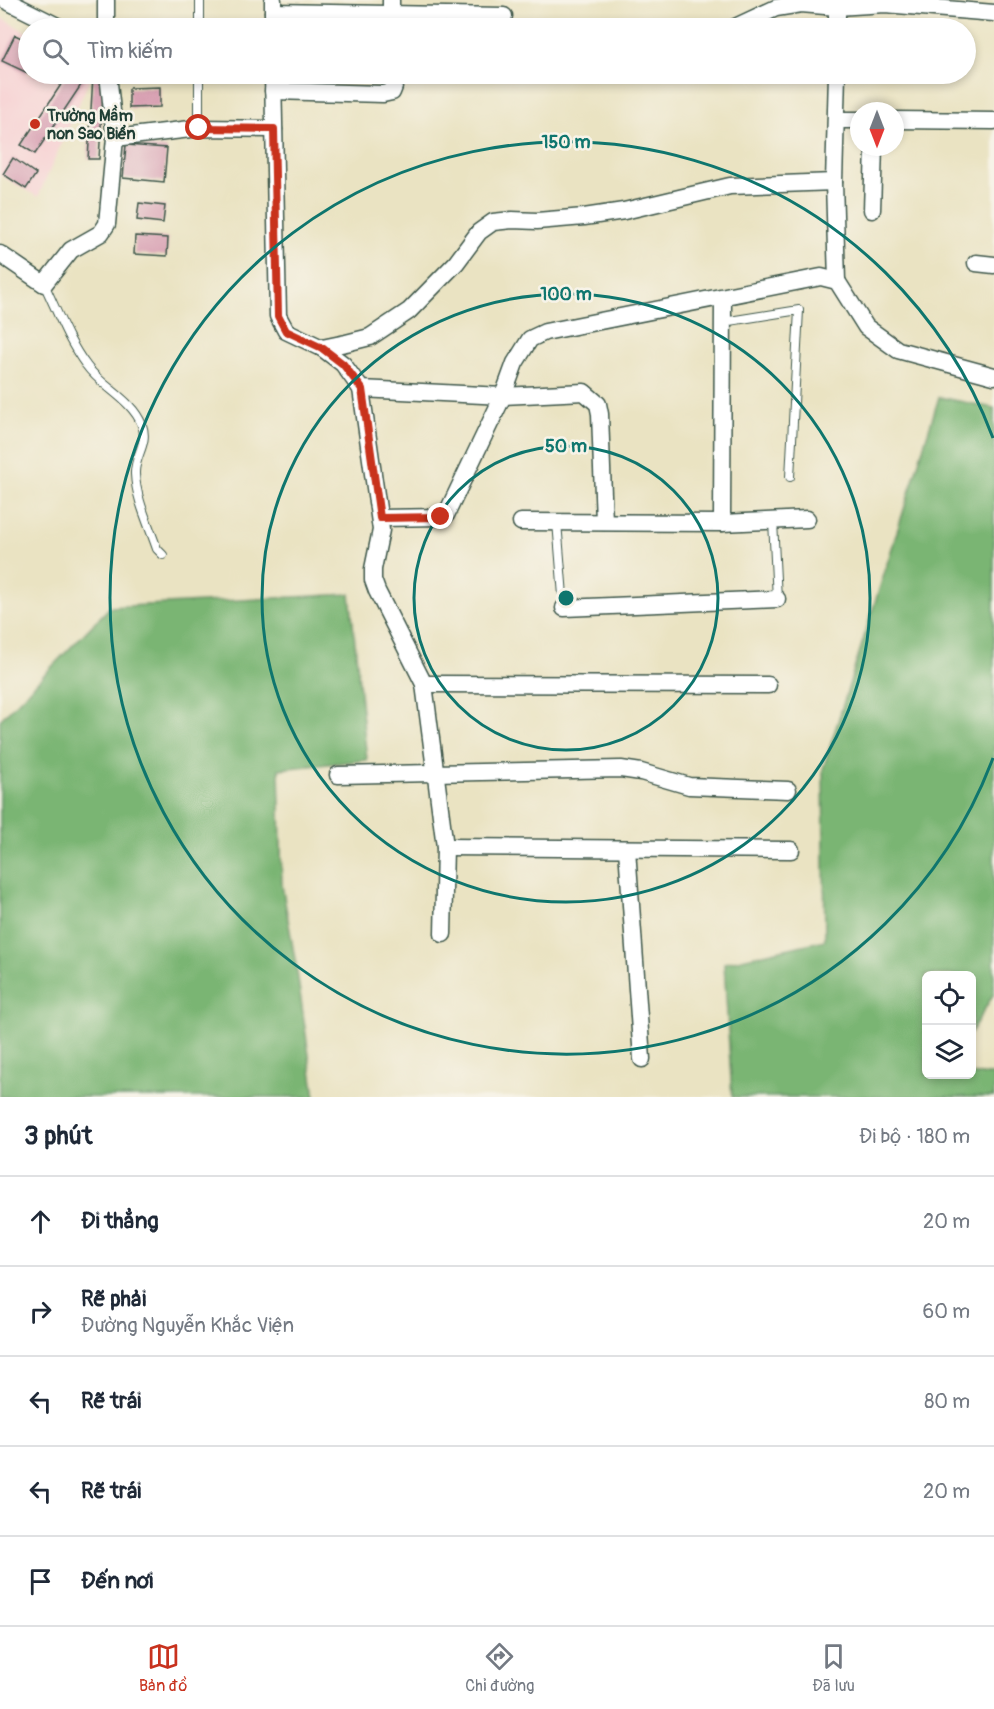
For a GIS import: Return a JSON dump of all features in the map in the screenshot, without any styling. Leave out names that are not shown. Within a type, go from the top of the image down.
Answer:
[{"type":"street","points":[[5,0],[41,18]]},
{"type":"street","points":[[106,0],[106,18]]},
{"type":"street","points":[[754,18],[776,8],[801,4],[885,4],[994,13]]},
{"type":"street","points":[[273,14],[504,16]]},
{"type":"street","points":[[0,254],[44,284],[71,250],[101,233],[107,224],[115,138],[109,84]]},
{"type":"street","points":[[273,84],[278,316],[286,331],[322,348],[343,364],[362,389],[381,530],[373,580],[424,684],[446,847],[444,934]]},
{"type":"street","points":[[273,92],[383,94],[392,92],[394,84]]},
{"type":"street","points":[[837,84],[834,182],[837,281],[866,327],[890,345],[908,353],[994,376]]},
{"type":"street","points":[[837,120],[850,120]]},
{"type":"street","points":[[904,120],[994,121]]},
{"type":"street","points":[[115,138],[199,128],[274,129]]},
{"type":"street","points":[[872,210],[874,156]]},
{"type":"street","points":[[322,348],[370,337],[409,311],[456,263],[478,232],[494,222],[537,221],[624,211],[730,186],[834,182]]},
{"type":"street","points":[[976,263],[994,265]]},
{"type":"street","points":[[380,518],[446,515],[503,396],[519,356],[536,335],[821,277],[837,281]]},
{"type":"street","points":[[722,523],[723,297]]},
{"type":"street","points":[[362,389],[503,396],[584,392],[598,404],[600,414],[604,522]]},
{"type":"street","points":[[521,522],[722,523],[807,519]]},
{"type":"street","points":[[564,608],[777,599]]},
{"type":"street","points":[[424,684],[768,684]]},
{"type":"street","points":[[338,775],[621,769],[641,772],[689,786],[788,790]]},
{"type":"street","points":[[446,847],[791,850]]},
{"type":"street","points":[[627,849],[642,1059]]},
{"type":"lane","points":[[200,0],[200,18]]},
{"type":"lane","points":[[199,84],[199,128]]},
{"type":"lane","points":[[44,284],[87,367],[125,401],[141,424],[145,438],[136,460],[135,473],[138,490],[157,549],[163,555]]},
{"type":"lane","points":[[723,322],[800,310],[790,477]]},
{"type":"lane","points":[[773,521],[777,599]]},
{"type":"lane","points":[[557,522],[564,608]]},
{"type":"shaded area","name":"Trường Mầm non Sao Biển","points":[[0,17],[18,27],[18,84],[88,84],[38,197],[0,175]]},
{"type":"green space","points":[[939,397],[994,408],[994,993],[976,1024],[976,971],[922,971],[922,1079],[976,1079],[976,1075],[994,1075],[994,1097],[732,1097],[724,963],[825,940],[823,769]]},
{"type":"green space","points":[[350,594],[367,760],[279,769],[282,885],[315,1097],[0,1097],[0,720],[110,607]]},
{"type":"building","points":[[15,35],[18,36],[18,68],[2,61]]},
{"type":"building","points":[[61,84],[82,84],[35,154],[21,145]]},
{"type":"building","points":[[93,84],[104,84],[99,159],[88,159]]},
{"type":"building","points":[[160,87],[160,107],[129,108],[129,88]]},
{"type":"building","points":[[126,145],[167,148],[164,182],[123,178]]},
{"type":"building","points":[[13,158],[36,174],[26,189],[3,174]]},
{"type":"building","points":[[139,203],[165,206],[163,223],[137,220]]},
{"type":"building","points":[[135,236],[168,238],[167,256],[134,254]]},
{"type":"place","name":"Trường Mầm non Sao Biển","points":[[35,124]]},
{"type":"route","points":[[199,128],[274,129],[278,316],[286,331],[322,348],[343,364],[362,389],[380,518],[441,517]]}]
